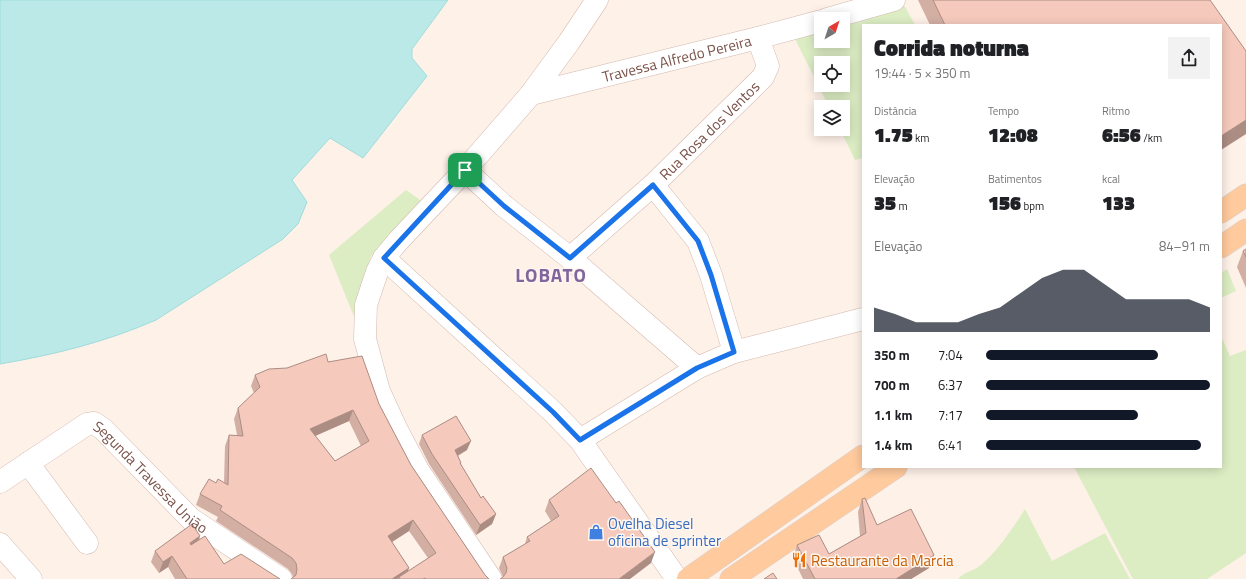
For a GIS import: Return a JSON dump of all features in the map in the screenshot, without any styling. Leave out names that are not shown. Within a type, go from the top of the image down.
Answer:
[{"type":"main road","points":[[1222,211],[1246,195]]},
{"type":"main road","points":[[1222,246],[1246,230]]},
{"type":"main road","points":[[688,579],[862,457]]},
{"type":"main road","points":[[731,579],[895,468]]},
{"type":"street","points":[[491,579],[418,470],[379,391],[365,339],[364,323],[366,304],[377,272],[384,258],[465,170],[531,94],[569,42],[597,0]]},
{"type":"street","points":[[850,12],[894,0]]},
{"type":"street","name":"Travessa Alfredo Pereira","points":[[531,94],[814,23]]},
{"type":"street","name":"Rua Rosa dos Ventos","points":[[570,258],[653,185],[763,77],[768,66],[758,38]]},
{"type":"street","points":[[465,170],[504,206],[570,258],[697,368]]},
{"type":"street","points":[[653,185],[698,241],[711,275],[734,352]]},
{"type":"street","points":[[384,258],[553,412],[580,440],[677,579]]},
{"type":"street","points":[[580,440],[697,368],[734,352],[862,319]]},
{"type":"street","name":"Segunda Travessa União","points":[[0,482],[86,424],[94,423],[103,429],[191,519],[281,579]]},
{"type":"street","points":[[28,463],[87,543]]},
{"type":"street","points":[[0,544],[31,579]]},
{"type":"green space","points":[[904,5],[914,24],[862,24],[862,158],[855,160],[843,136],[850,136],[850,100],[826,100],[822,92],[850,92],[850,56],[814,56],[814,77],[794,37],[814,31],[814,48],[850,48],[850,21]]},
{"type":"green space","points":[[406,190],[423,202],[371,256],[355,319],[329,255]]},
{"type":"green space","points":[[1227,269],[1236,291],[1222,298],[1222,272]]},
{"type":"green space","points":[[1222,338],[1230,356],[1246,350],[1246,553],[1207,579],[1133,579],[1075,468],[1222,468]]},
{"type":"green space","points":[[1025,509],[1052,561],[1105,533],[1130,579],[958,579],[979,566],[988,558],[1005,538]]},
{"type":"water","points":[[0,0],[448,0],[412,49],[412,58],[427,76],[363,158],[330,138],[292,180],[307,202],[298,224],[283,239],[156,320],[118,335],[79,347],[0,364]]},
{"type":"building","points":[[933,0],[1210,0],[1246,51],[1246,120],[1222,135],[1222,24],[945,24]]},
{"type":"building","points":[[1246,249],[1246,257],[1243,251]]},
{"type":"building","points":[[326,354],[328,362],[362,356],[379,404],[411,465],[489,579],[400,579],[399,577],[436,553],[413,520],[388,536],[409,568],[392,579],[291,579],[296,575],[297,569],[296,563],[292,558],[220,510],[222,506],[200,494],[209,479],[216,483],[218,479],[228,485],[229,435],[243,436],[238,408],[260,387],[255,375],[269,369],[287,368]],"holes":[[[353,410],[369,441],[335,461],[310,429]]]},
{"type":"building","points":[[456,416],[471,441],[455,450],[460,463],[481,498],[483,496],[496,514],[480,525],[432,454],[422,435]]},
{"type":"building","points":[[591,468],[616,503],[619,501],[655,552],[619,579],[500,579],[506,573],[507,568],[503,557],[530,541],[527,537],[559,516],[549,500]]},
{"type":"building","points":[[865,498],[877,525],[911,509],[934,555],[896,579],[815,579],[797,545],[819,535],[829,554],[866,533],[862,499]]},
{"type":"building","points":[[192,524],[200,536],[190,543],[191,545],[205,536],[224,564],[241,554],[280,579],[187,579],[172,556],[163,562],[155,551]]},
{"type":"building","points":[[773,573],[777,579],[764,579]]},
{"type":"place","name":"Ovelha Diesel oficina de sprinter","points":[[596,532]]},
{"type":"place","name":"Restaurante da Marcia","points":[[799,560]]},
{"type":"district","name":"LOBATO","points":[[551,274]]},
{"type":"route","points":[[465,170],[504,206],[570,258],[653,185],[698,241],[711,275],[734,352],[697,368],[580,440],[553,412],[384,258],[465,170]]}]
